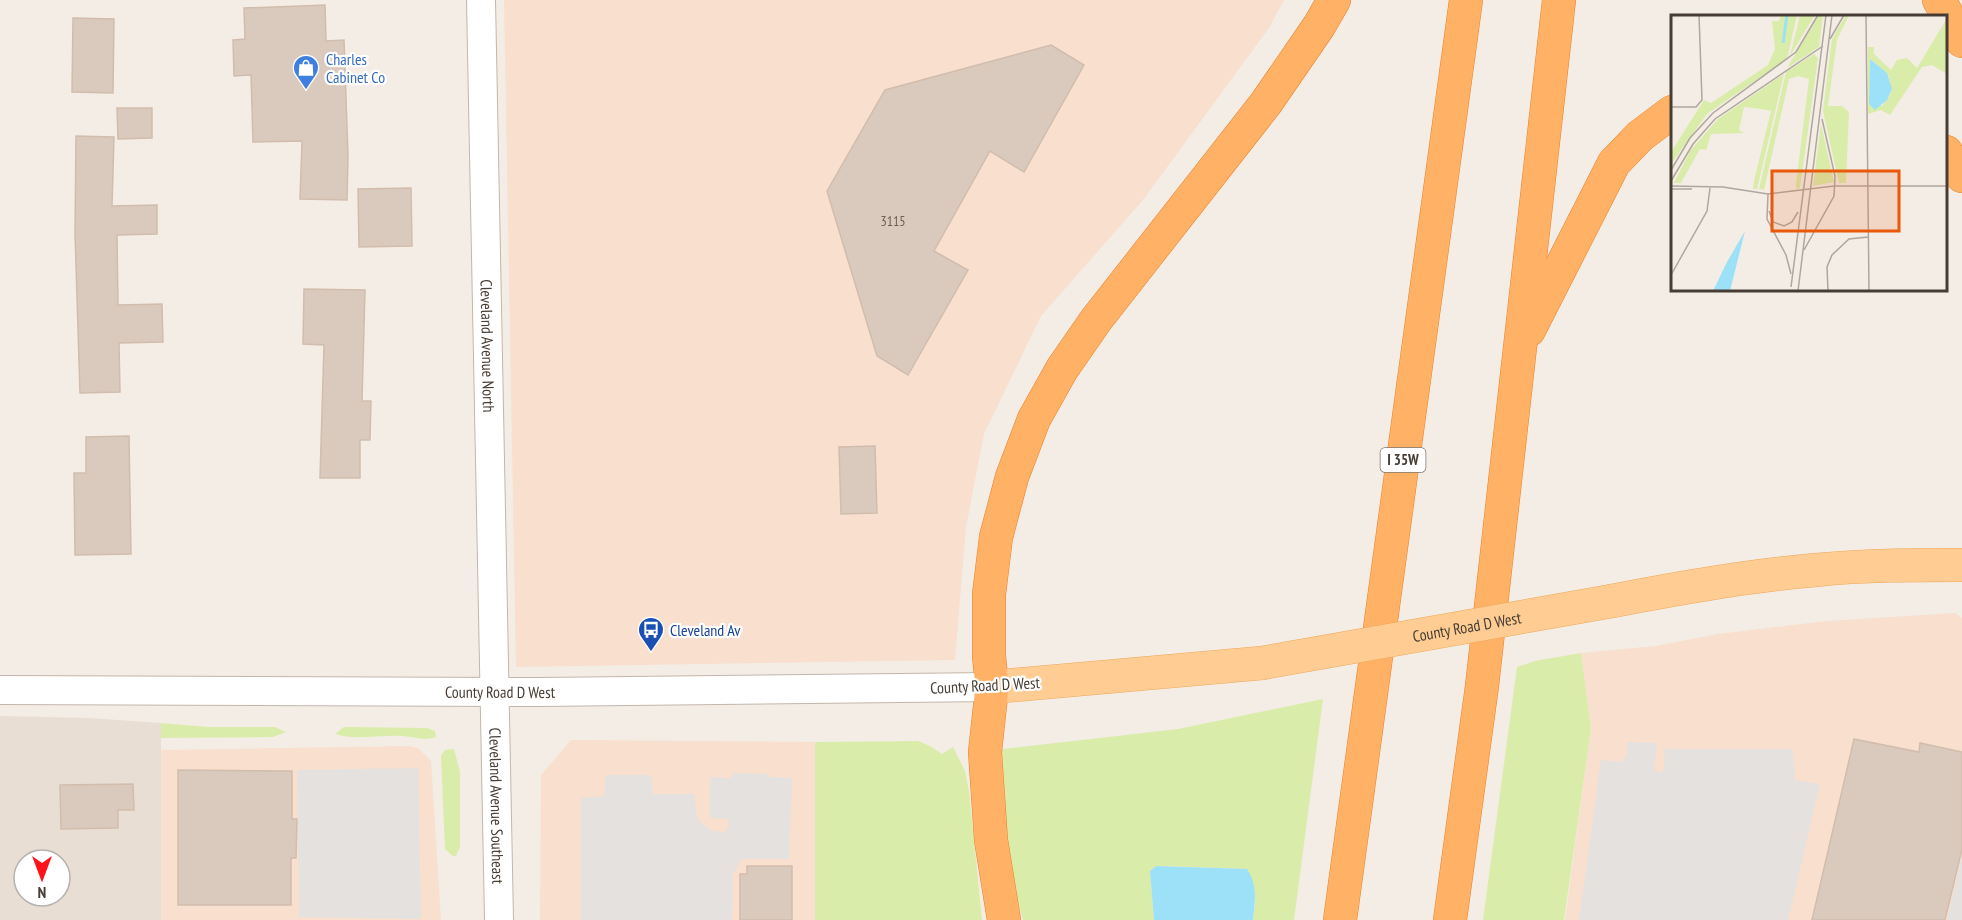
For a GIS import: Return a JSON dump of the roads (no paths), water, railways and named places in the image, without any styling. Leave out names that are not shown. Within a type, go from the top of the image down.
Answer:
[{"type":"highway","points":[[1004,920],[991,840],[985,752],[992,687],[989,656],[989,594],[996,537],[1012,477],[1034,419],[1062,369],[1096,320],[1266,103],[1319,26],[1334,0]]},
{"type":"highway","name":"I 35W","points":[[1340,920],[1466,0]]},
{"type":"highway","points":[[1450,920],[1482,686],[1559,0]]},
{"type":"highway","points":[[1939,0],[1962,41]]},
{"type":"highway","points":[[1520,348],[1614,164],[1640,136],[1671,113]]},
{"type":"highway","points":[[1947,154],[1962,176]]},
{"type":"main road","name":"County Road D West","points":[[992,687],[1263,663],[1704,584],[1818,569],[1962,565]]},
{"type":"street","name":"Cleveland Avenue North","points":[[481,0],[494,692]]},
{"type":"street","name":"County Road D West","points":[[0,690],[676,692],[992,687]]},
{"type":"street","name":"Cleveland Avenue Southeast","points":[[494,692],[499,920]]},
{"type":"water","points":[[1156,866],[1247,869],[1254,887],[1253,920],[1154,920],[1150,871]]},
{"type":"place","name":"Charles Cabinet Co","points":[[306,91]]},
{"type":"place","name":"Cleveland Av","points":[[651,653]]}]
